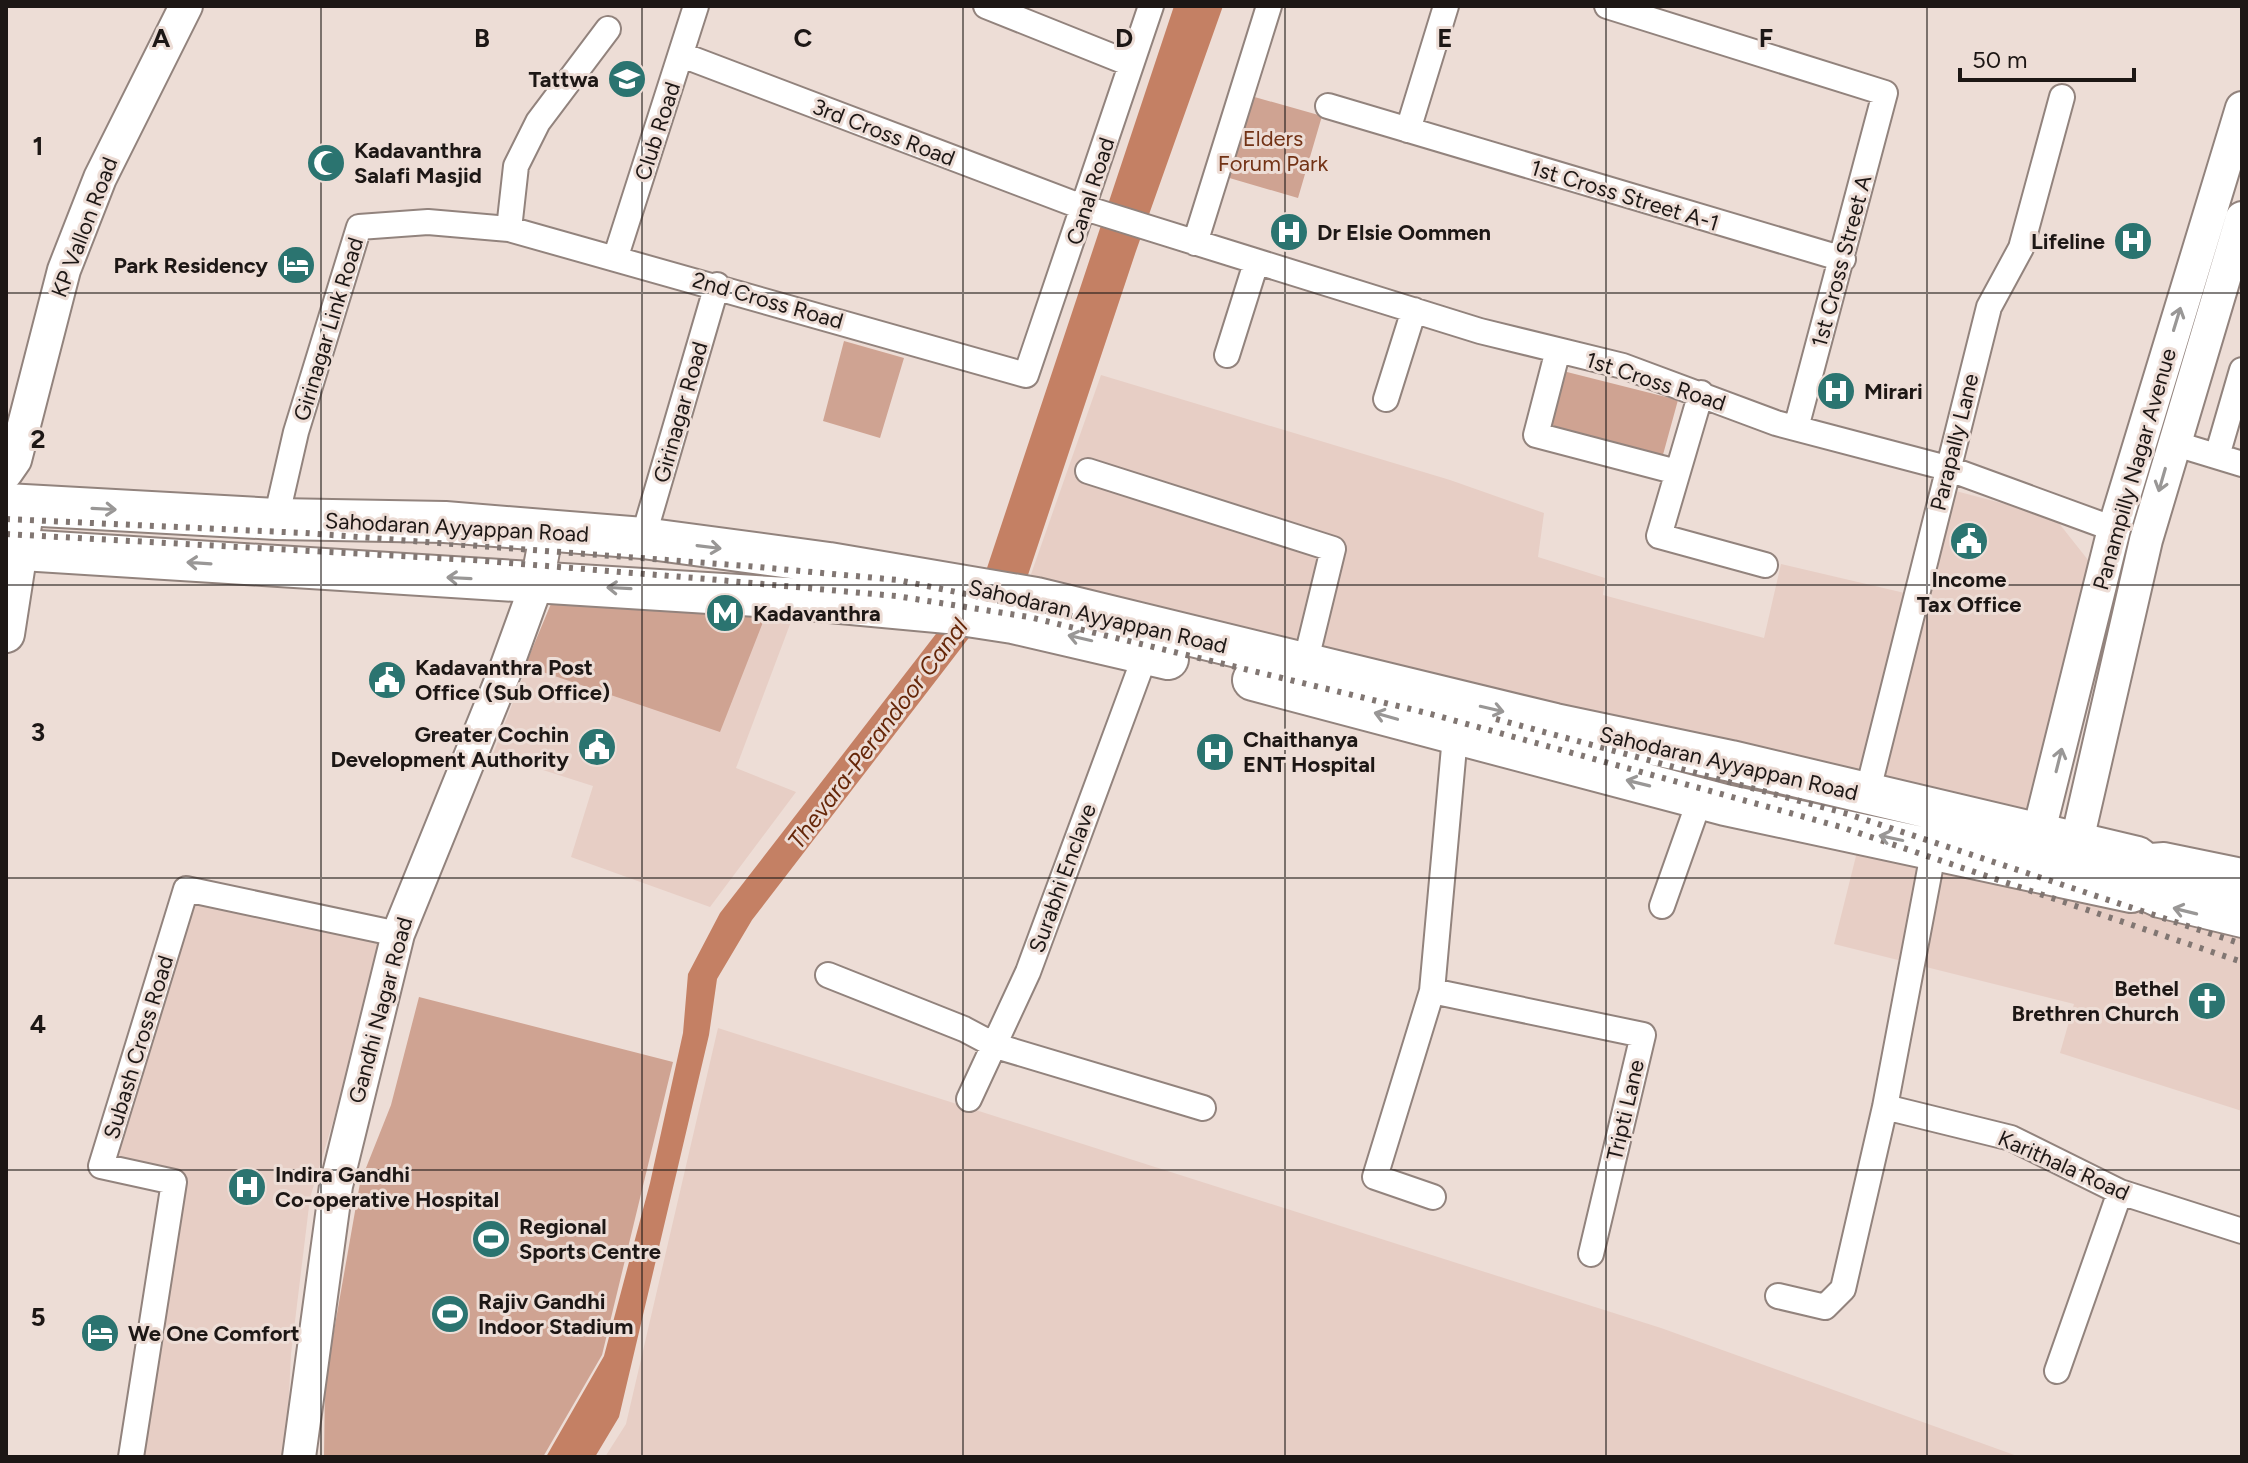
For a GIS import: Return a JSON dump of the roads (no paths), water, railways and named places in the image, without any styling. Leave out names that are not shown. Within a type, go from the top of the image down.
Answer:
[{"type":"main road","name":"Sahodaran Ayyappan Road","points":[[13,486],[276,519],[445,522],[643,538],[1305,664],[1867,794],[2030,851],[2242,897]]},
{"type":"main road","points":[[6,634],[13,549],[13,486]]},
{"type":"main road","name":"Sahodaran Ayyappan Road","points":[[13,549],[787,598],[956,599]]},
{"type":"main road","name":"Sahodaran Ayyappan Road","points":[[1024,611],[1146,653],[1712,802],[1934,848],[2030,851]]},
{"type":"main road","points":[[1712,802],[1731,761]]},
{"type":"main road","name":"Sahodaran Ayyappan Road","points":[[2076,845],[2143,876]]},
{"type":"main road","points":[[2030,851],[2052,859],[2076,845]]},
{"type":"street","name":"KP Vallon Road","points":[[13,486],[64,270],[100,178],[186,6]]},
{"type":"street","name":"Club Road","points":[[616,256],[696,6]]},
{"type":"street","points":[[986,6],[1131,64]]},
{"type":"street","name":"Canal Road","points":[[1026,375],[1151,6]]},
{"type":"street","points":[[1195,243],[1269,6]]},
{"type":"street","points":[[1408,130],[1446,6]]},
{"type":"street","name":"1st Cross Street A","points":[[1607,6],[1885,93],[1796,428]]},
{"type":"street","points":[[509,229],[516,166],[538,122],[608,29]]},
{"type":"street","name":"3rd Cross Road","points":[[682,55],[1085,208],[1195,243]]},
{"type":"street","name":"Parapally Lane","points":[[1867,794],[1989,307],[2021,248],[2062,97]]},
{"type":"street","name":"1st Cross Street A-1","points":[[1328,106],[1843,259]]},
{"type":"street","name":"Panampilly Nagar Avenue","points":[[2030,851],[2141,433],[2242,108]]},
{"type":"street","name":"Panampilly Nagar Avenue","points":[[2076,845],[2146,540],[2242,218]]},
{"type":"street","name":"Girinagar Link Road","points":[[276,519],[304,403],[359,227],[428,222],[509,229]]},
{"type":"street","name":"2nd Cross Road","points":[[509,229],[616,256],[1026,375]]},
{"type":"street","name":"1st Cross Road","points":[[1195,243],[1414,310],[1623,366],[1796,428],[1947,468],[2114,529]]},
{"type":"street","points":[[1227,355],[1256,263]]},
{"type":"street","name":"Girinagar Road","points":[[643,538],[717,285]]},
{"type":"street","points":[[1386,399],[1414,310]]},
{"type":"street","points":[[1558,350],[1536,435],[1677,472]]},
{"type":"street","points":[[2217,456],[2242,370]]},
{"type":"street","points":[[1701,393],[1659,536],[1765,565]]},
{"type":"street","points":[[2141,433],[2242,464]]},
{"type":"street","points":[[1088,471],[1333,549],[1305,664]]},
{"type":"street","points":[[2114,529],[2146,540]]},
{"type":"street","name":"Gandhi Nagar Road","points":[[299,1457],[336,1186],[398,934],[500,684],[537,583],[547,530]]},
{"type":"street","name":"Surabhi Enclave","points":[[969,1099],[1028,972],[1146,653]]},
{"type":"street","points":[[1433,1197],[1375,1177],[1432,991],[1455,736]]},
{"type":"street","points":[[1662,906],[1712,802]]},
{"type":"street","points":[[1778,1296],[1825,1307],[1843,1289],[1885,1107],[1934,848]]},
{"type":"street","points":[[2242,871],[2164,855],[2143,876],[2159,905],[2242,925]]},
{"type":"street","name":"Subash Cross Road","points":[[131,1457],[174,1182],[101,1166],[186,889],[398,934]]},
{"type":"street","points":[[828,975],[964,1029],[996,1046],[1203,1108]]},
{"type":"street","name":"Tripti Lane","points":[[1432,991],[1643,1035],[1591,1254]]},
{"type":"street","name":"Karithala Road","points":[[1885,1107],[2011,1138],[2120,1192],[2242,1231]]},
{"type":"street","points":[[2057,1371],[2120,1192]]},
{"type":"water","name":"Thevara-Perandoor Canal","points":[[1174,6],[1223,6],[1136,251],[1027,578],[978,626],[752,920],[717,979],[709,1035],[619,1417],[595,1457],[546,1457],[604,1356],[650,1183],[683,1033],[688,974],[720,913],[987,568]]},
{"type":"railway","points":[[6,519],[305,533],[898,580],[1092,620]]},
{"type":"railway","points":[[6,534],[473,560],[896,596],[1029,617],[1427,713],[1841,827],[2242,962]]},
{"type":"railway","points":[[1496,719],[1848,814],[2242,944]]},
{"type":"place","name":"Tattwa","points":[[627,79]]},
{"type":"place","name":"Kadavanthra Salafi Masjid","points":[[326,163]]},
{"type":"place","name":"Dr Elsie Oommen","points":[[1289,232]]},
{"type":"place","name":"Lifeline","points":[[2133,241]]},
{"type":"place","name":"Park Residency","points":[[296,265]]},
{"type":"place","name":"Mirari","points":[[1836,391]]},
{"type":"place","name":"Income Tax Office","points":[[1969,541]]},
{"type":"place","name":"Kadavanthra","points":[[725,613]]},
{"type":"place","name":"Kadavanthra Post Office (Sub Office)","points":[[387,680]]},
{"type":"place","name":"Greater Cochin Development Authority","points":[[597,747]]},
{"type":"place","name":"Chaithanya ENT Hospital","points":[[1215,752]]},
{"type":"place","name":"Bethel Brethren Church","points":[[2207,1001]]},
{"type":"place","name":"Indira Gandhi Co-operative Hospital","points":[[247,1187]]},
{"type":"place","name":"Regional Sports Centre","points":[[491,1239]]},
{"type":"place","name":"Rajiv Gandhi Indoor Stadium","points":[[450,1314]]},
{"type":"place","name":"We One Comfort","points":[[100,1333]]},
{"type":"park label","name":"Elders Forum Park","points":[[1273,150]]}]
